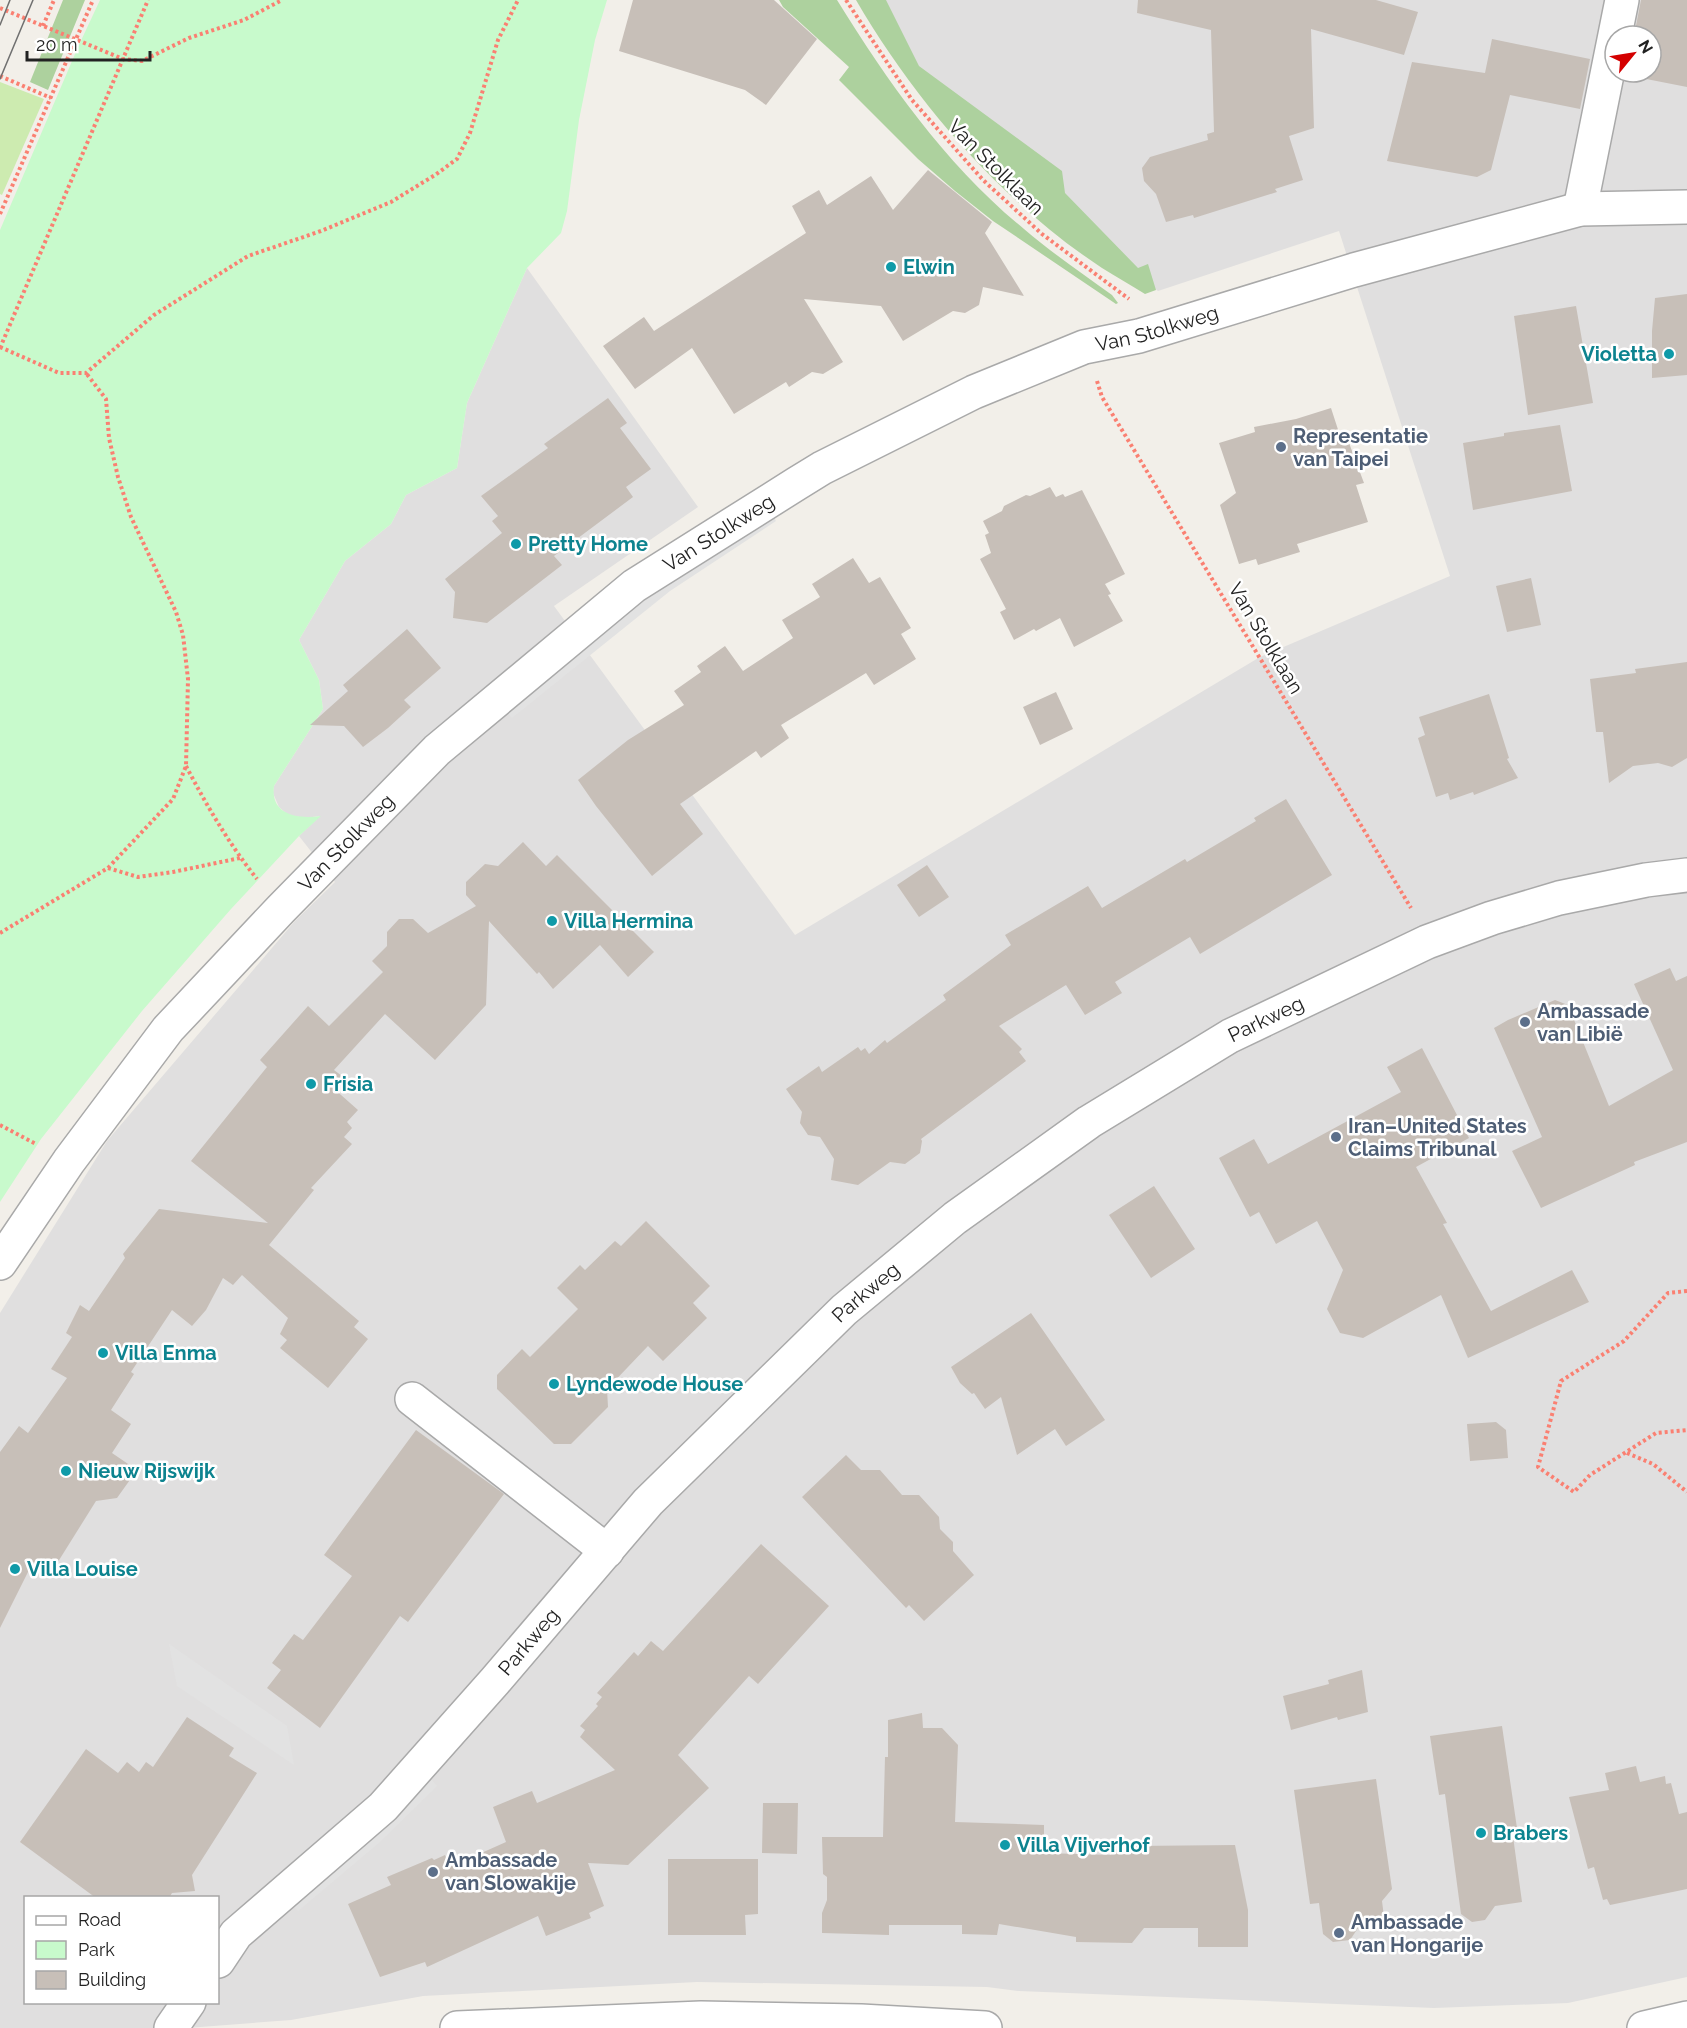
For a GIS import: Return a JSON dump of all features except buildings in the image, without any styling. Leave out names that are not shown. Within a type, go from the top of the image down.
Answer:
[{"type":"street","points":[[1580,209],[1622,0]]},
{"type":"street","name":"Van Stolkweg","points":[[0,1263],[69,1161],[168,1029],[281,909],[437,750],[634,586],[786,490],[822,468],[974,392],[1084,347],[1139,336],[1354,270],[1580,209],[1687,207]]},
{"type":"street","name":"Parkweg","points":[[219,1960],[236,1934],[383,1807],[495,1681],[648,1502],[844,1310],[955,1218],[1089,1122],[1230,1036],[1427,942],[1492,918],[1559,898],[1646,880],[1687,875]]},
{"type":"street","points":[[412,1399],[607,1551]]},
{"type":"street","points":[[171,2028],[188,2004]]},
{"type":"street","points":[[457,2028],[701,2018],[861,2021],[985,2028]]},
{"type":"street","points":[[1644,2028],[1687,2018]]},
{"type":"path","points":[[43,26],[54,0]]},
{"type":"path","points":[[0,214],[93,0]]},
{"type":"path","points":[[148,0],[0,348],[58,373],[86,373],[154,315],[248,256],[321,231],[391,202],[457,159],[470,133],[498,40],[518,0]]},
{"type":"path","points":[[0,8],[123,59],[142,62],[189,38],[244,20],[282,0]]},
{"type":"path","name":"Van Stolklaan","points":[[846,0],[912,100],[982,180],[1042,234],[1128,296],[1139,336]]},
{"type":"path","points":[[0,76],[51,98]]},
{"type":"path","points":[[0,200],[6,202]]},
{"type":"path","name":"Van Stolklaan","points":[[1084,347],[1102,397],[1412,910],[1427,942]]},
{"type":"path","points":[[0,933],[108,868],[173,799],[186,766],[188,679],[183,635],[176,612],[131,517],[109,438],[106,399],[86,373]]},
{"type":"path","points":[[108,868],[138,877],[240,858],[204,801],[186,766]]},
{"type":"path","points":[[1687,1291],[1668,1293],[1624,1341],[1561,1381],[1538,1467],[1574,1492],[1590,1474],[1656,1433],[1687,1430]]},
{"type":"path","points":[[1627,1453],[1653,1464],[1687,1492]]},
{"type":"shaded area","points":[[871,0],[1687,0],[1687,1977],[1568,2003],[1434,2008],[1019,1991],[987,1987],[697,1982],[423,1996],[291,2020],[187,2028],[0,2028],[0,1313],[107,1141],[295,921],[335,882],[299,836],[320,816],[305,818],[288,815],[279,807],[273,793],[274,786],[323,709],[319,680],[299,640],[345,561],[391,524],[406,495],[457,468],[467,403],[527,268],[698,507],[554,606],[795,935],[1260,657],[1450,576],[1339,231],[1158,291],[1035,187],[917,69]]},
{"type":"shaded area","points":[[771,512],[776,521],[670,591],[512,718],[505,710],[665,582]]},
{"type":"shaded area","points":[[169,1644],[287,1726],[294,1765],[177,1686]]},
{"type":"shaded area","points":[[430,1778],[437,1786],[380,1842],[298,1911],[290,1903]]},
{"type":"green space","points":[[63,0],[85,0],[48,90],[30,82]]},
{"type":"green space","points":[[100,0],[607,0],[595,40],[579,120],[567,211],[561,233],[527,268],[467,403],[457,468],[406,495],[391,524],[345,561],[299,640],[319,680],[323,709],[274,786],[274,796],[281,809],[295,816],[321,816],[299,836],[231,909],[142,1011],[41,1139],[0,1202],[0,230]]},
{"type":"green space","points":[[779,0],[837,0],[899,93],[945,151],[970,178],[1024,229],[1112,295],[1118,303],[1116,304],[993,221],[918,159],[839,80],[849,67],[783,7]]},
{"type":"green space","points":[[856,0],[886,0],[919,66],[1062,171],[1065,193],[1138,268],[1148,264],[1156,290],[1145,294],[1102,268],[1065,242],[996,181],[934,113],[906,76]]},
{"type":"green space","points":[[0,82],[44,99],[2,195],[0,194]]},
{"type":"tram line","points":[[0,25],[10,0]]},
{"type":"tram line","points":[[0,79],[33,0]]},
{"type":"place","name":"Elwin","points":[[891,267]]},
{"type":"place","name":"Violetta","points":[[1669,354]]},
{"type":"place","name":"Representatie van Taipei","points":[[1281,447]]},
{"type":"place","name":"Pretty Home","points":[[516,544]]},
{"type":"place","name":"Villa Hermina","points":[[552,921]]},
{"type":"place","name":"Ambassade van Libië","points":[[1525,1022]]},
{"type":"place","name":"Frisia","points":[[311,1084]]},
{"type":"place","name":"Iran–United States Claims Tribunal","points":[[1336,1137]]},
{"type":"place","name":"Villa Enma","points":[[103,1353]]},
{"type":"place","name":"Lyndewode House","points":[[554,1384]]},
{"type":"place","name":"Nieuw Rijswijk","points":[[66,1471]]},
{"type":"place","name":"Villa Louise","points":[[15,1569]]},
{"type":"place","name":"Brabers","points":[[1481,1833]]},
{"type":"place","name":"Villa Vijverhof","points":[[1005,1845]]},
{"type":"place","name":"Ambassade van Slowakije","points":[[433,1872]]},
{"type":"place","name":"Ambassade van Hongarije","points":[[1339,1933]]}]
